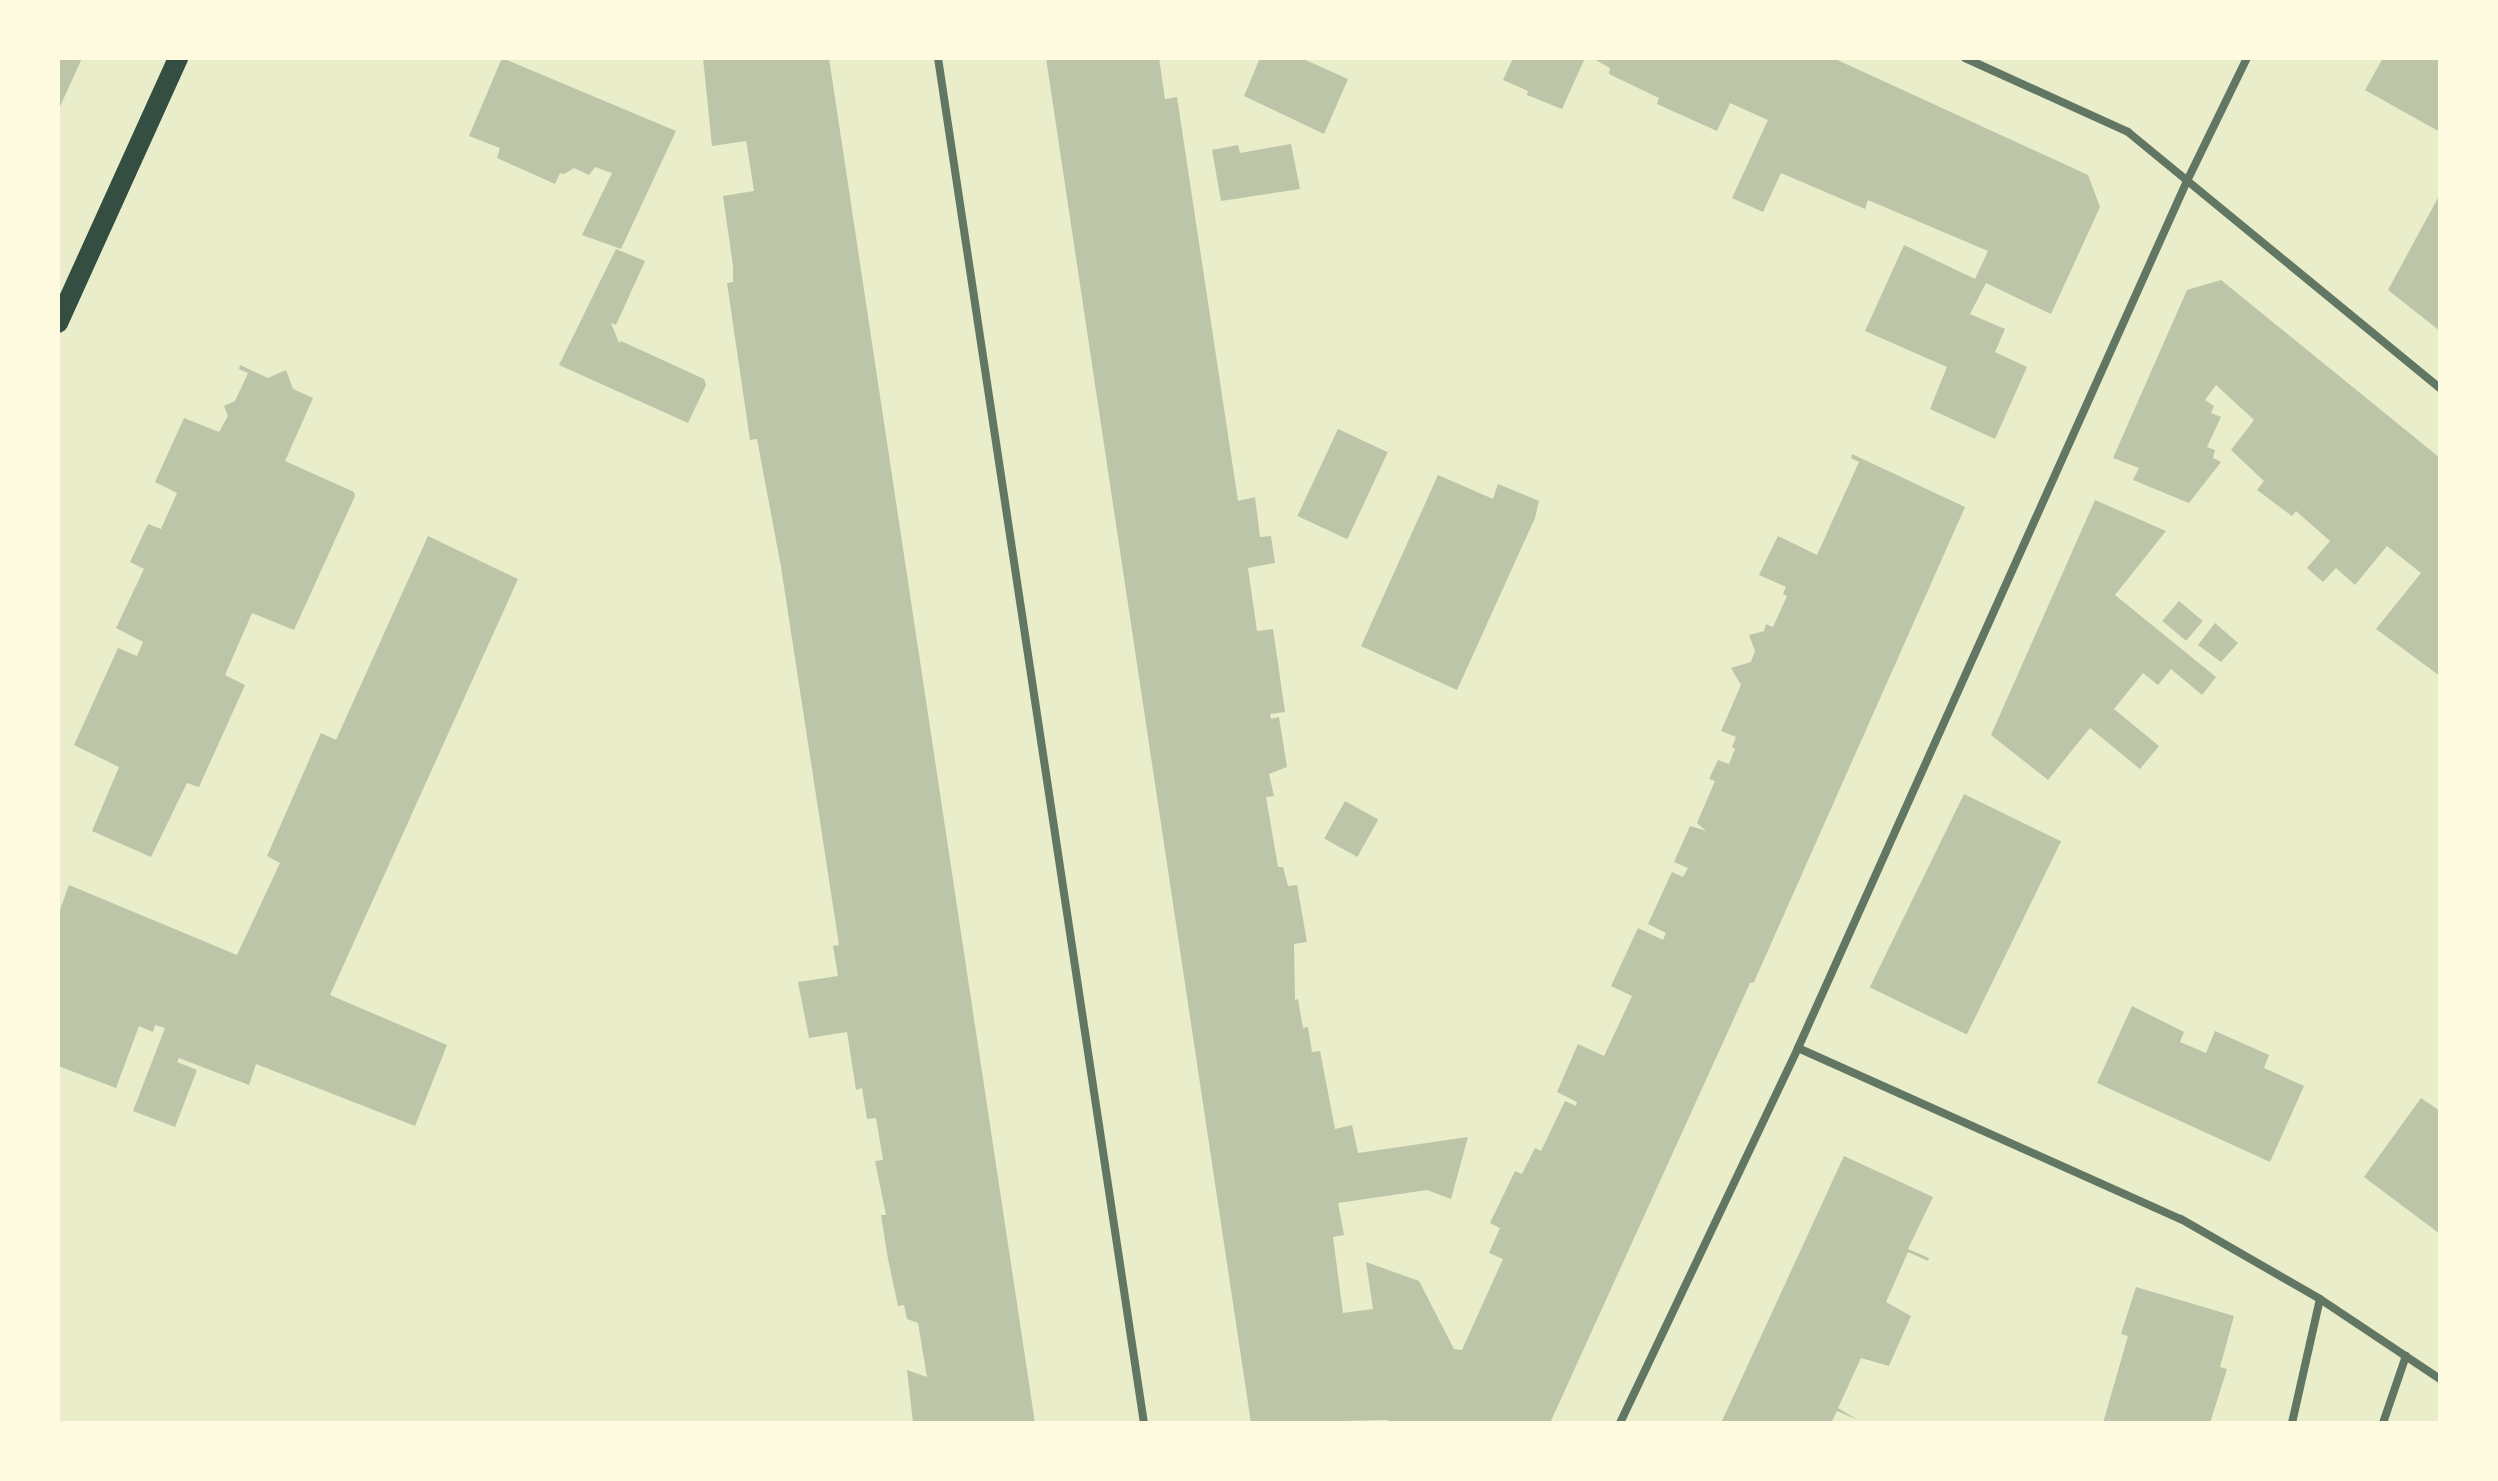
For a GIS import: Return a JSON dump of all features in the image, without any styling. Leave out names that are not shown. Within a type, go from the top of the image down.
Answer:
[{"type":"main road","points":[[58,323],[178,58]]},
{"type":"street","points":[[938,58],[1144,1423]]},
{"type":"street","points":[[1965,58],[2128,132],[2186,183],[2440,388]]},
{"type":"street","points":[[1620,1423],[1798,1048],[2186,183],[2247,58]]},
{"type":"street","points":[[1798,1048],[2181,1219],[2320,1299],[2440,1379]]},
{"type":"street","points":[[2292,1423],[2320,1299]]},
{"type":"street","points":[[2383,1423],[2406,1356]]},
{"type":"building","points":[[58,58],[82,58],[58,111]]},
{"type":"building","points":[[502,58],[676,131],[621,249],[582,235],[612,173],[595,167],[589,175],[574,168],[560,173],[555,184],[497,158],[500,148],[469,136]]},
{"type":"building","points":[[703,58],[829,58],[1035,1423],[913,1423],[907,1370],[927,1377],[918,1323],[907,1319],[904,1305],[898,1306],[888,1259],[881,1215],[886,1215],[875,1161],[883,1160],[876,1118],[867,1119],[862,1088],[856,1090],[847,1032],[809,1038],[798,982],[838,976],[833,946],[839,945],[781,567],[757,439],[750,440],[727,283],[733,282],[733,266],[723,196],[754,191],[746,141],[712,146]]},
{"type":"building","points":[[1046,58],[1159,58],[1165,99],[1177,97],[1238,501],[1255,497],[1260,537],[1271,536],[1275,563],[1248,568],[1257,631],[1273,629],[1285,712],[1270,714],[1271,719],[1279,717],[1287,767],[1269,774],[1274,796],[1266,797],[1278,867],[1283,867],[1288,886],[1297,885],[1307,942],[1294,944],[1295,1000],[1298,999],[1303,1028],[1308,1027],[1312,1052],[1320,1051],[1335,1129],[1352,1125],[1358,1153],[1468,1137],[1451,1199],[1427,1190],[1338,1203],[1344,1235],[1333,1237],[1343,1313],[1373,1309],[1366,1262],[1419,1281],[1454,1349],[1462,1350],[1503,1259],[1489,1253],[1500,1228],[1490,1223],[1515,1171],[1522,1174],[1535,1148],[1541,1151],[1565,1101],[1576,1106],[1577,1102],[1557,1092],[1578,1044],[1604,1056],[1632,996],[1611,986],[1638,928],[1663,940],[1666,933],[1648,924],[1672,872],[1683,877],[1688,868],[1674,862],[1690,826],[1706,831],[1697,823],[1715,781],[1709,779],[1718,760],[1729,764],[1735,749],[1732,747],[1736,737],[1721,731],[1741,685],[1731,668],[1751,662],[1755,651],[1749,635],[1764,631],[1766,624],[1773,627],[1787,596],[1783,594],[1786,587],[1759,575],[1778,536],[1817,555],[1859,462],[1851,458],[1852,454],[1965,507],[1754,982],[1750,983],[1550,1423],[1388,1423],[1388,1420],[1251,1423]]},
{"type":"building","points":[[1260,58],[1301,58],[1348,79],[1324,134],[1244,96]]},
{"type":"building","points":[[1513,58],[1585,58],[1562,109],[1527,95],[1528,91],[1503,80]]},
{"type":"building","points":[[1592,58],[1833,58],[2088,175],[2100,207],[2051,314],[1986,283],[1970,314],[2005,329],[1995,352],[2027,367],[1995,439],[1930,409],[1947,367],[1865,331],[1904,245],[1975,279],[1988,251],[1868,200],[1865,209],[1781,173],[1763,212],[1732,198],[1768,120],[1730,103],[1717,131],[1657,104],[1659,98],[1609,74],[1610,68]]},
{"type":"building","points":[[2383,58],[2440,58],[2440,132],[2365,90]]},
{"type":"building","points":[[1291,144],[1300,189],[1221,201],[1212,150],[1238,145],[1240,153]]},
{"type":"building","points":[[2440,194],[2440,331],[2388,290]]},
{"type":"building","points":[[616,249],[645,261],[616,325],[611,323],[619,343],[621,341],[704,379],[706,385],[688,423],[559,365]]},
{"type":"building","points":[[2221,280],[2440,458],[2440,676],[2376,629],[2421,573],[2387,546],[2355,585],[2336,568],[2323,582],[2307,568],[2330,541],[2296,511],[2292,516],[2257,490],[2264,481],[2231,450],[2254,420],[2216,385],[2205,400],[2214,406],[2211,413],[2221,417],[2207,447],[2215,450],[2213,458],[2221,462],[2189,503],[2133,480],[2139,468],[2113,458],[2187,290]]},
{"type":"building","points":[[240,365],[268,378],[286,370],[293,389],[313,398],[285,461],[354,492],[355,496],[294,630],[252,613],[225,675],[245,685],[199,787],[187,783],[151,857],[92,831],[119,767],[74,745],[118,648],[137,656],[143,642],[116,628],[144,569],[130,562],[148,524],[161,529],[177,493],[155,482],[184,418],[219,432],[228,416],[224,406],[235,401],[248,373],[239,369]]},
{"type":"building","points":[[1338,429],[1388,452],[1347,539],[1297,516]]},
{"type":"building","points":[[1438,475],[1493,499],[1498,484],[1539,501],[1535,518],[1457,690],[1361,646]]},
{"type":"building","points":[[2095,500],[2166,531],[2115,595],[2216,677],[2202,695],[2171,669],[2158,685],[2143,673],[2114,709],[2159,746],[2140,769],[2090,728],[2048,780],[1991,735]]},
{"type":"building","points":[[428,536],[518,579],[330,995],[447,1045],[415,1126],[256,1064],[249,1085],[179,1058],[177,1062],[197,1070],[175,1127],[133,1111],[165,1028],[155,1025],[153,1032],[139,1026],[116,1088],[58,1066],[58,915],[69,885],[237,955],[280,863],[267,856],[321,733],[336,740]]},
{"type":"building","points":[[2179,601],[2203,621],[2186,641],[2162,621]]},
{"type":"building","points":[[2215,623],[2238,643],[2221,662],[2198,645]]},
{"type":"building","points":[[1964,794],[2061,841],[1967,1035],[1870,987]]},
{"type":"building","points":[[1345,801],[1378,819],[1357,857],[1324,839]]},
{"type":"building","points":[[2132,1006],[2184,1032],[2180,1042],[2206,1053],[2215,1031],[2269,1055],[2264,1068],[2304,1086],[2270,1162],[2097,1083]]},
{"type":"building","points":[[2421,1098],[2440,1111],[2440,1234],[2364,1177]]},
{"type":"building","points":[[1844,1156],[1933,1197],[1908,1249],[1929,1258],[1928,1261],[1908,1252],[1886,1302],[1911,1316],[1889,1366],[1861,1358],[1838,1408],[1858,1420],[1837,1411],[1831,1423],[1721,1423]]},
{"type":"building","points":[[2136,1287],[2234,1316],[2220,1367],[2227,1369],[2210,1423],[2103,1423],[2128,1336],[2121,1334]]}]
